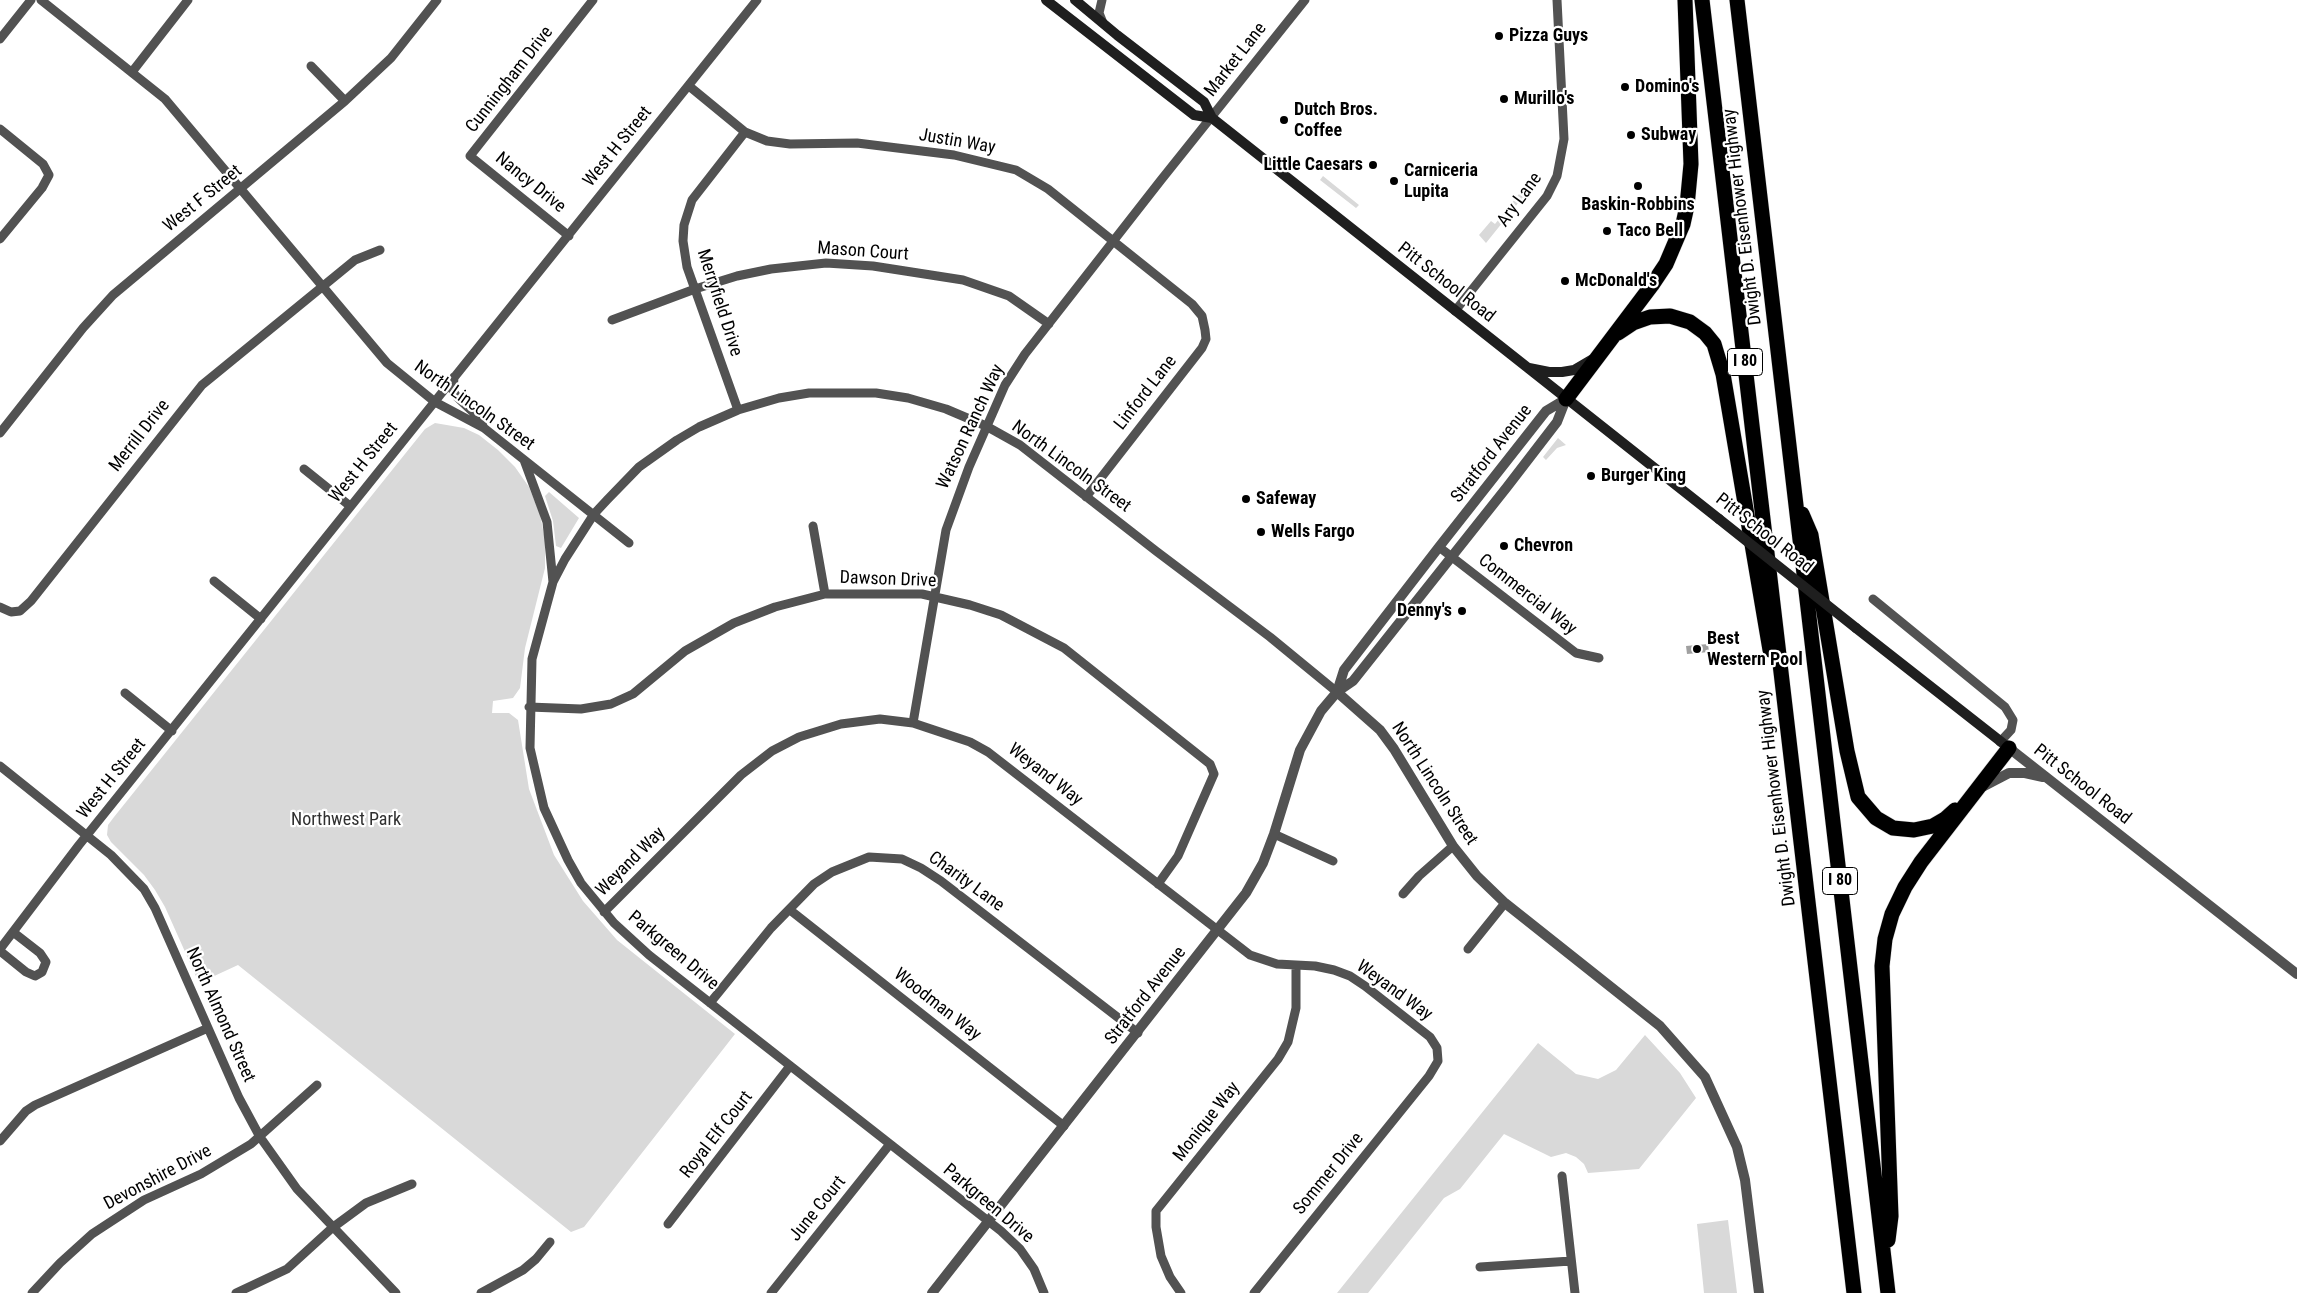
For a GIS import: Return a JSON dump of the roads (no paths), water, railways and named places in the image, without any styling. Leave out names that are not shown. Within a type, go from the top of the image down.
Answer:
[{"type":"highway","points":[[1566,399],[1618,333],[1621,326],[1666,264],[1676,243],[1688,206],[1691,164],[1685,0]]},
{"type":"highway","name":"Dwight D. Eisenhower Highway","points":[[1702,0],[1854,1293]]},
{"type":"highway","name":"Dwight D. Eisenhower Highway","points":[[1737,0],[1888,1293]]},
{"type":"highway","points":[[1618,333],[1633,323],[1650,317],[1670,316],[1690,322],[1705,332],[1718,355],[1764,627],[1787,724]]},
{"type":"highway","points":[[1795,494],[1811,535],[1847,751],[1858,797],[1876,818],[1893,828],[1914,830],[1933,826],[1945,819],[1971,796]]},
{"type":"highway","points":[[1885,1267],[1891,1216],[1882,995],[1882,966],[1886,939],[1892,914],[1905,887],[1921,862],[1971,796],[2004,745]]},
{"type":"main road","name":"Pitt School Road","points":[[1046,0],[1194,115],[1212,118]]},
{"type":"main road","name":"Pitt School Road","points":[[1075,0],[1204,102],[1212,118],[2004,745]]},
{"type":"main road","points":[[1522,364],[1533,370],[1549,372],[1574,370],[1585,365],[1607,347]]},
{"type":"street","points":[[0,39],[31,0]]},
{"type":"street","name":"North Lincoln Street","points":[[41,0],[165,99],[241,188],[377,354],[435,402],[484,428],[594,514],[624,482],[656,454],[699,427],[738,410],[765,402],[810,393],[876,393],[932,404],[986,426],[1020,445],[1263,631],[1380,730],[1394,749],[1453,846],[1477,876],[1505,903],[1660,1026],[1704,1077],[1726,1119],[1737,1147],[1745,1180],[1759,1293]]},
{"type":"street","points":[[132,72],[188,0]]},
{"type":"street","name":"West F Street","points":[[0,433],[113,294],[345,101],[391,58],[437,0]]},
{"type":"street","name":"Cunningham Drive","points":[[470,156],[593,0]]},
{"type":"street","name":"West H Street","points":[[0,950],[88,835],[350,506],[757,0]]},
{"type":"street","points":[[1102,0],[1099,13],[1103,23]]},
{"type":"street","name":"Market Lane","points":[[1212,118],[1305,0]]},
{"type":"street","name":"Ary Lane","points":[[1455,311],[1547,196],[1558,176],[1564,139],[1557,0]]},
{"type":"street","points":[[311,66],[345,101]]},
{"type":"street","name":"Justin Way","points":[[689,86],[745,132],[767,141],[790,144],[858,143],[954,155],[1016,170],[1048,189],[1192,304]]},
{"type":"street","name":"Watson Ranch Way","points":[[913,722],[950,515],[986,426],[1005,385],[1025,354],[1212,118]]},
{"type":"street","points":[[0,129],[43,164],[48,175],[42,188],[0,239]]},
{"type":"street","name":"Merryfield Drive","points":[[738,410],[687,267],[683,241],[686,216],[692,200],[745,132]]},
{"type":"street","name":"Nancy Drive","points":[[470,156],[569,236]]},
{"type":"street","points":[[322,286],[355,260],[380,250]]},
{"type":"street","name":"Mason Court","points":[[612,320],[695,289],[771,269],[826,263],[924,272],[991,289],[1009,296],[1049,324]]},
{"type":"street","name":"Merrill Drive","points":[[0,607],[11,612],[20,611],[31,602],[202,385],[245,352],[322,286]]},
{"type":"street","name":"Linford Lane","points":[[1086,496],[1202,348],[1206,340],[1202,316],[1192,304]]},
{"type":"street","points":[[454,378],[453,391],[475,414],[484,428]]},
{"type":"street","name":"Stratford Avenue","points":[[1337,692],[1344,670],[1439,547],[1546,411],[1566,399]]},
{"type":"street","name":"Stratford Avenue","points":[[932,1293],[1246,893],[1263,863],[1274,834],[1300,750],[1321,712],[1337,692],[1353,681],[1557,422],[1566,399]]},
{"type":"street","points":[[524,460],[547,522],[553,582]]},
{"type":"street","points":[[304,469],[350,506]]},
{"type":"street","points":[[594,514],[629,543]]},
{"type":"street","name":"Parkgreen Drive","points":[[594,514],[565,559],[553,582],[532,659],[530,748],[544,808],[568,860],[581,882],[604,912],[649,955],[890,1144],[1020,1249],[1034,1269],[1044,1293]]},
{"type":"street","points":[[813,526],[825,594]]},
{"type":"street","name":"Commercial Way","points":[[1439,547],[1576,653],[1599,658]]},
{"type":"street","points":[[214,581],[261,618]]},
{"type":"street","name":"Dawson Drive","points":[[530,707],[581,709],[611,704],[633,694],[684,651],[734,622],[774,608],[825,594],[934,596],[1000,615],[1064,648],[1210,764],[1214,774],[1178,856],[1158,884]]},
{"type":"street","points":[[1873,599],[2005,707],[2013,720],[2011,730],[2004,745]]},
{"type":"street","points":[[125,693],[172,730]]},
{"type":"street","name":"Weyand Way","points":[[604,912],[741,775],[772,751],[798,737],[841,724],[880,719],[913,722],[970,742],[988,752],[1250,956],[1263,961],[1296,966],[1315,966],[1334,970],[1350,976],[1365,986],[1430,1037],[1437,1048],[1438,1061],[1429,1076]]},
{"type":"street","name":"Pitt School Road","points":[[2004,745],[2297,974]]},
{"type":"street","name":"North Almond Street","points":[[0,766],[88,835],[130,873],[155,908],[239,1098],[260,1137],[297,1188],[332,1228],[396,1293]]},
{"type":"street","points":[[1971,796],[2002,774],[2026,773],[2047,778]]},
{"type":"street","points":[[1274,834],[1333,861]]},
{"type":"street","points":[[1402,894],[1453,846]]},
{"type":"street","name":"Charity Lane","points":[[710,1004],[749,954],[814,884],[848,864],[869,857],[902,859],[941,881],[1138,1033]]},
{"type":"street","points":[[1468,949],[1505,903]]},
{"type":"street","name":"Woodman Way","points":[[790,910],[1064,1126]]},
{"type":"street","points":[[0,950],[26,972],[35,976],[42,972],[46,962],[40,953],[13,932]]},
{"type":"street","name":"Monique Way","points":[[1181,1293],[1170,1277],[1161,1256],[1156,1228],[1156,1211],[1272,1066],[1288,1042],[1296,1008],[1296,966]]},
{"type":"street","points":[[0,1141],[26,1110],[35,1104],[208,1028]]},
{"type":"street","name":"Royal Elf Court","points":[[668,1224],[790,1066]]},
{"type":"street","name":"Sommer Drive","points":[[1254,1293],[1429,1076]]},
{"type":"street","name":"Devonshire Drive","points":[[32,1293],[60,1263],[92,1234],[144,1200],[201,1174],[260,1137],[317,1085]]},
{"type":"street","name":"June Court","points":[[771,1293],[890,1144]]},
{"type":"street","points":[[1562,1176],[1575,1293]]},
{"type":"street","points":[[236,1293],[287,1269],[332,1228],[366,1203],[412,1184]]},
{"type":"street","points":[[481,1293],[523,1270],[536,1259],[550,1242]]},
{"type":"street","points":[[1480,1267],[1571,1261]]},
{"type":"place","name":"Pizza Guys","points":[[1499,36]]},
{"type":"place","name":"Domino's","points":[[1625,87]]},
{"type":"place","name":"Murillo's","points":[[1504,99]]},
{"type":"place","name":"Dutch Bros. Coffee","points":[[1284,120]]},
{"type":"place","name":"Subway","points":[[1631,135]]},
{"type":"place","name":"Little Caesars","points":[[1373,165]]},
{"type":"place","name":"Carniceria Lupita","points":[[1394,181]]},
{"type":"place","name":"Baskin-Robbins","points":[[1638,186]]},
{"type":"place","name":"Taco Bell","points":[[1607,231]]},
{"type":"place","name":"McDonald's","points":[[1565,281]]},
{"type":"place","name":"Burger King","points":[[1591,476]]},
{"type":"place","name":"Safeway","points":[[1246,499]]},
{"type":"place","name":"Wells Fargo","points":[[1261,532]]},
{"type":"place","name":"Chevron","points":[[1504,546]]},
{"type":"place","name":"Denny's","points":[[1462,611]]},
{"type":"place","name":"Best Western Pool","points":[[1697,649]]},
{"type":"park label","name":"Northwest Park","points":[[346,820]]}]
